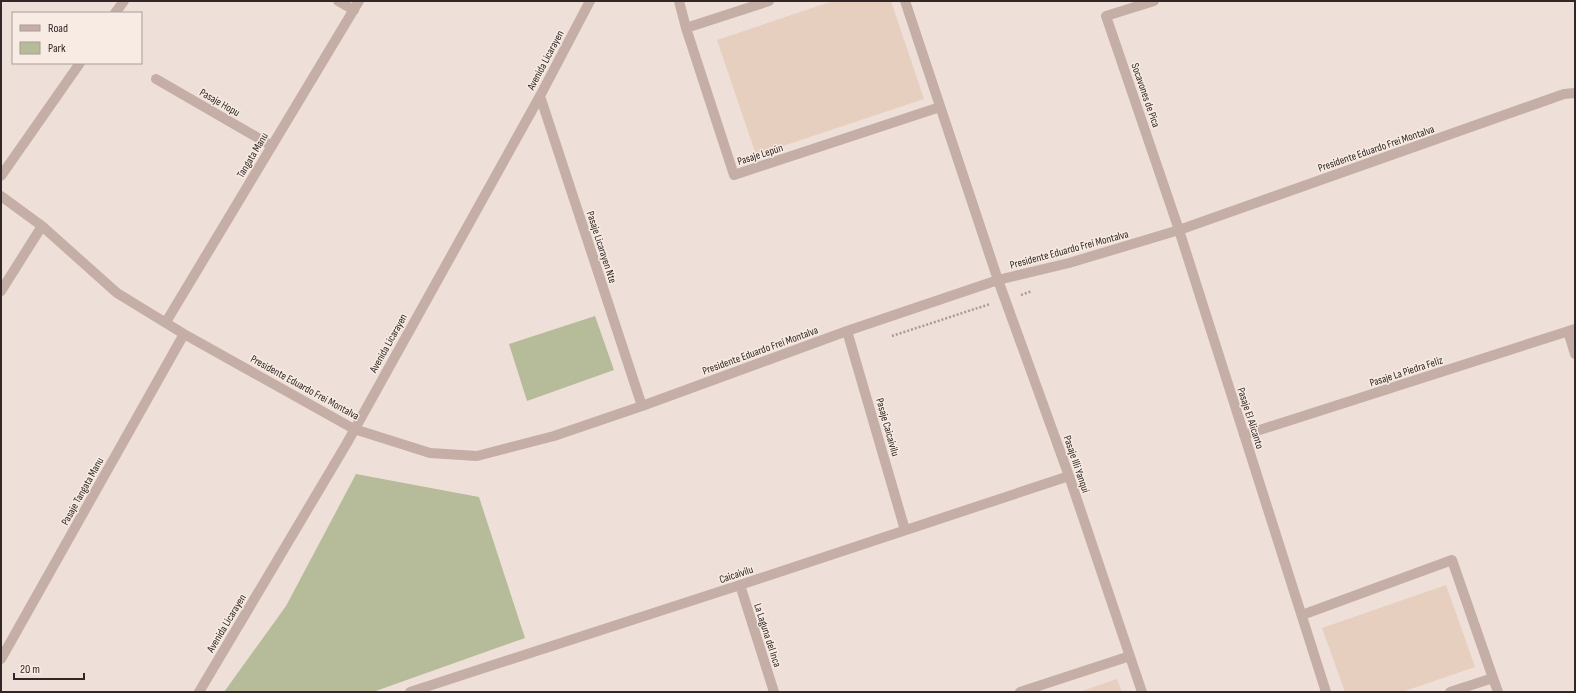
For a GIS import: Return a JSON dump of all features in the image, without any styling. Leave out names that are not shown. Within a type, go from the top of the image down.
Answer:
[{"type":"street","points":[[116,12],[124,1]]},
{"type":"street","points":[[338,1],[356,5]]},
{"type":"street","name":"Avenida Licarayen","points":[[198,692],[354,429],[540,96],[590,1]]},
{"type":"street","name":"Pasaje Lepún","points":[[679,1],[686,28],[734,175],[940,106]]},
{"type":"street","points":[[686,28],[769,1]]},
{"type":"street","points":[[905,1],[998,280]]},
{"type":"street","name":"Socavones de Pica","points":[[1154,1],[1106,16],[1179,230]]},
{"type":"street","name":"Tangata Manu","points":[[166,322],[356,5]]},
{"type":"street","points":[[1,176],[79,64]]},
{"type":"street","name":"Pasaje Hopu","points":[[156,79],[272,146]]},
{"type":"street","name":"Presidente Eduardo Frei Montalva","points":[[1,196],[42,226],[117,293],[184,334],[354,429],[430,453],[477,456],[554,436],[642,406],[848,331],[998,280],[1069,263],[1179,230],[1564,94],[1575,93]]},
{"type":"street","name":"Pasaje Licarayen Nte","points":[[540,96],[642,406]]},
{"type":"street","points":[[1,291],[42,226]]},
{"type":"street","name":"Pasaje El Alicanto","points":[[1179,230],[1326,692]]},
{"type":"street","name":"Pasaje Illi Yanqui","points":[[998,280],[1069,476],[1142,692]]},
{"type":"street","points":[[1572,330],[1575,354]]},
{"type":"street","name":"Pasaje La Piedra Feliz","points":[[1244,435],[1572,330]]},
{"type":"street","name":"Pasaje Caicaivilu","points":[[848,331],[905,530]]},
{"type":"street","name":"Pasaje Tangata Manu","points":[[1,659],[184,334]]},
{"type":"street","name":"Caicaivilu","points":[[414,691],[1069,476]]},
{"type":"street","points":[[1302,614],[1452,560],[1498,692]]},
{"type":"street","name":"La Laguna del Inca","points":[[740,585],[774,692]]},
{"type":"street","points":[[1020,692],[1130,656]]},
{"type":"street","points":[[1450,692],[1493,678]]},
{"type":"path","points":[[889,337],[1035,290]]},
{"type":"green space","points":[[595,316],[614,370],[527,401],[509,344]]},
{"type":"green space","points":[[356,474],[479,497],[525,638],[373,692],[224,692],[286,606]]},
{"type":"shaded area","points":[[833,1],[891,1],[924,99],[756,155],[717,40]]},
{"type":"shaded area","points":[[1446,585],[1475,667],[1402,692],[1345,692],[1322,628]]},
{"type":"shaded area","points":[[1117,679],[1122,692],[1079,692]]}]
